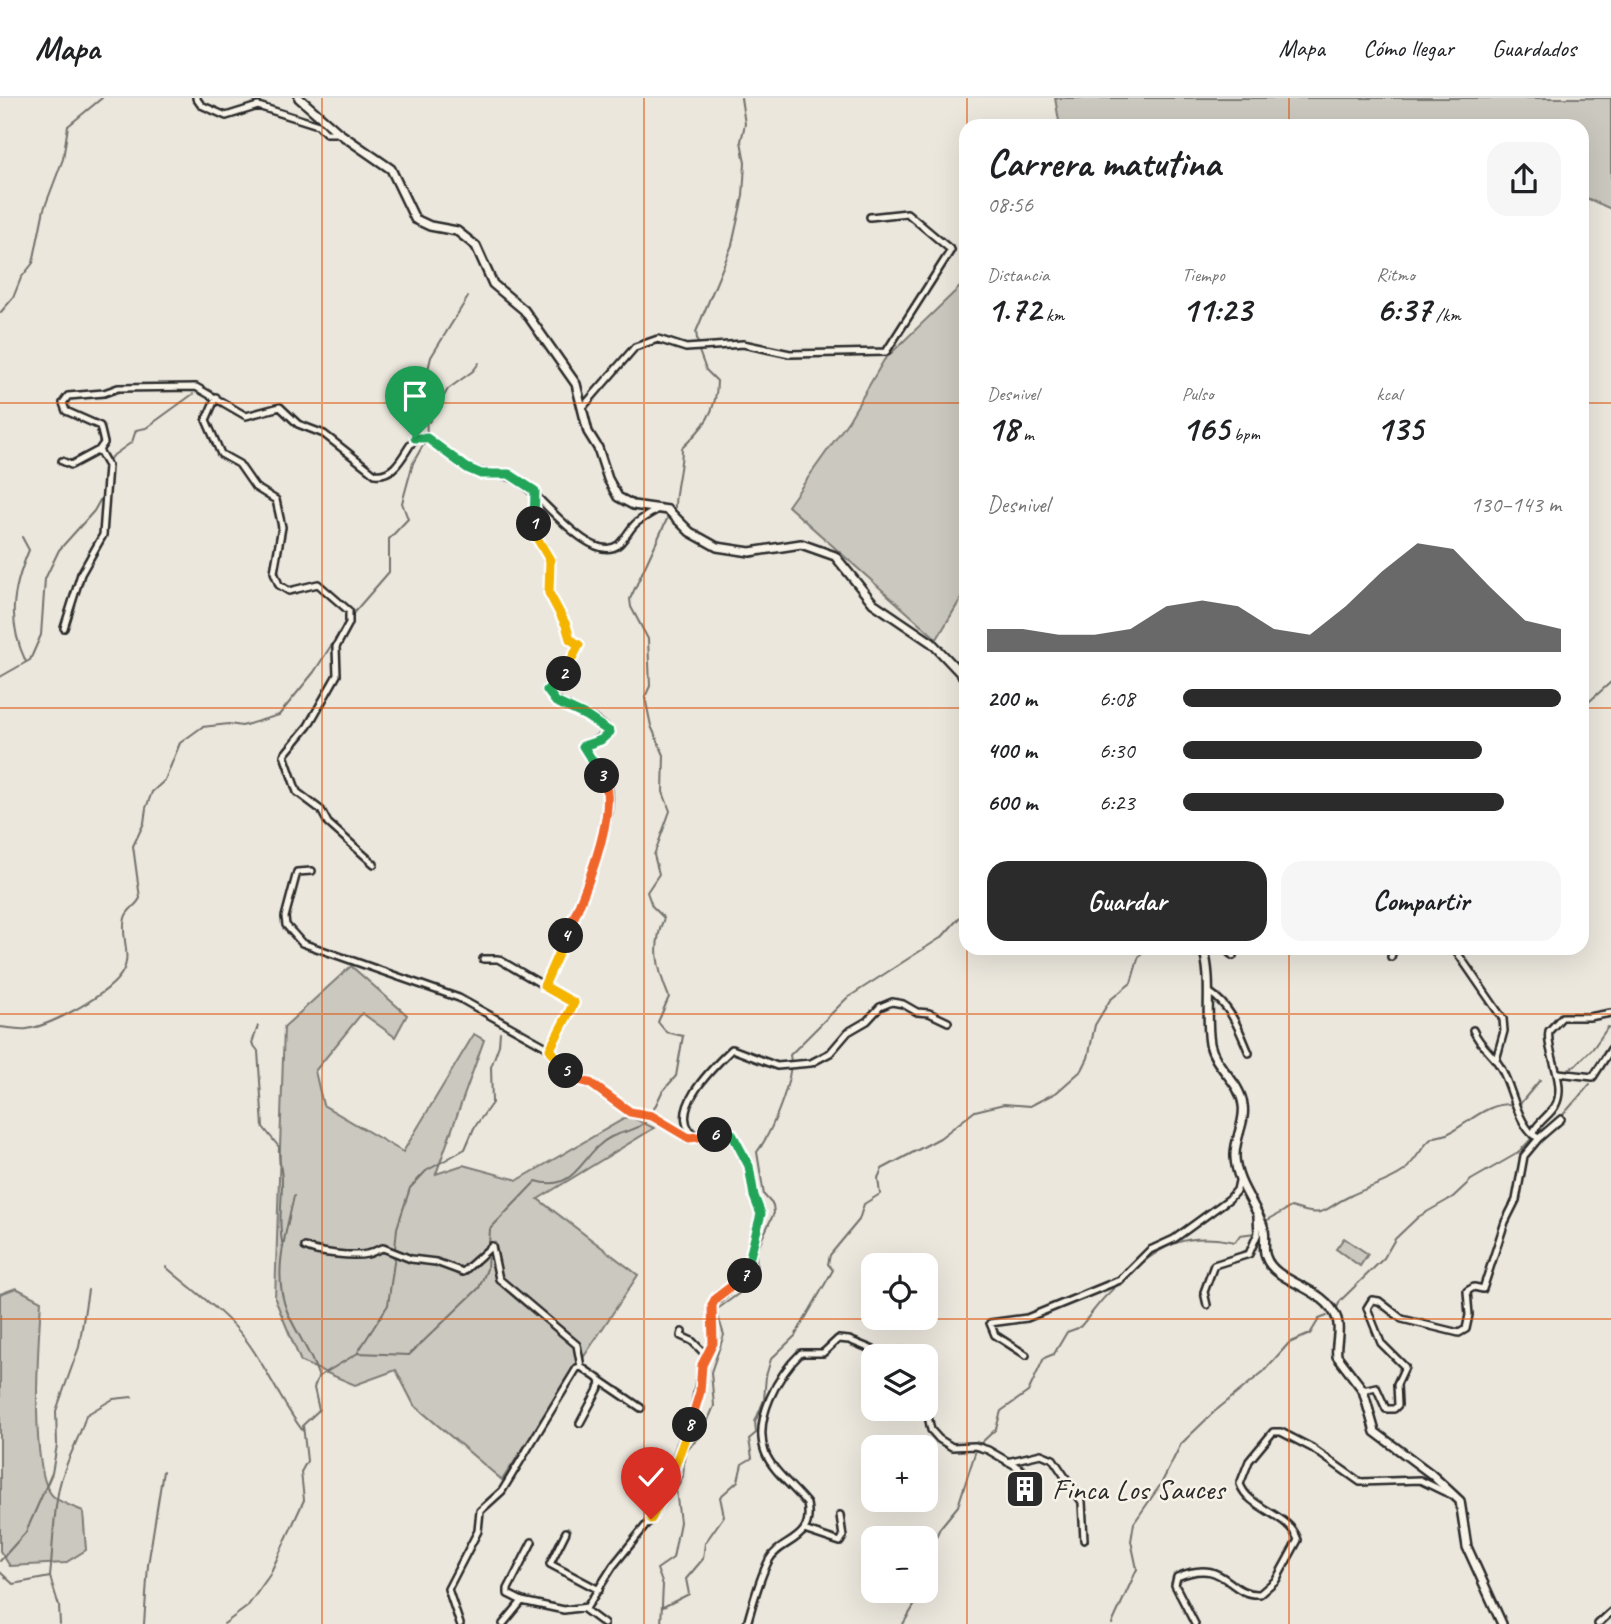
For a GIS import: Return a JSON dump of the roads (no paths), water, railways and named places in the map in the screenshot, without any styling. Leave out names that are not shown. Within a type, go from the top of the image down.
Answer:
[{"type":"main road","points":[[299,98],[339,133],[391,169],[415,219],[430,226],[457,231],[476,246],[493,284],[524,310],[579,391],[588,432],[598,448],[608,479],[618,497],[633,505],[668,510],[699,538],[717,547],[750,552],[801,544],[835,556],[873,603],[932,643],[959,671]]},
{"type":"main road","points":[[1204,955],[1212,1052],[1234,1083],[1244,1107],[1235,1146],[1236,1166],[1264,1226],[1266,1258],[1271,1266],[1313,1291],[1335,1314],[1338,1323],[1337,1356],[1363,1390],[1375,1432],[1458,1499],[1467,1547],[1502,1624]]},
{"type":"street","points":[[196,98],[201,105],[226,116],[258,106],[318,125],[326,133],[339,133]]},
{"type":"street","points":[[583,407],[635,346],[646,341],[658,339],[686,348],[754,345],[790,354],[886,352],[951,250],[907,213],[870,217]]},
{"type":"street","points":[[62,461],[71,465],[99,450],[104,443],[102,429],[66,411],[63,403],[68,396],[158,385],[196,387],[249,417],[280,407],[298,424],[324,434],[375,474],[392,470],[414,439],[419,436],[427,438],[467,468],[481,474],[509,474],[535,491],[554,516],[600,548],[618,545],[637,523],[660,507]]},
{"type":"street","points":[[216,397],[207,410],[206,420],[214,443],[223,457],[241,465],[258,491],[276,500],[282,527],[274,572],[279,585],[289,591],[318,584],[349,611],[349,623],[336,647],[338,675],[308,726],[285,752],[284,758],[297,792],[321,810],[330,826],[374,864]]},
{"type":"street","points":[[64,628],[81,574],[104,533],[108,466],[99,450]]},
{"type":"street","points":[[535,491],[535,532],[550,560],[549,593],[566,625],[570,639],[579,646],[565,674],[547,690],[556,702],[586,716],[610,733],[583,746],[608,787],[605,819],[581,903],[544,986]]},
{"type":"street","points":[[312,871],[297,872],[285,917],[285,925],[302,943],[459,998],[550,1049],[571,1076],[589,1082],[630,1112],[652,1116],[689,1138],[726,1132],[732,1134],[749,1166],[754,1196],[761,1214],[746,1275],[716,1298],[712,1305],[714,1337],[706,1355],[692,1421],[680,1446],[665,1492],[651,1519],[609,1571],[599,1590],[583,1609]]},
{"type":"street","points":[[1459,955],[1503,1019],[1504,1031],[1496,1060]]},
{"type":"street","points":[[483,959],[498,959],[574,1004],[550,1049]]},
{"type":"street","points":[[1209,992],[1219,999],[1237,1022],[1249,1053]]},
{"type":"street","points":[[699,1138],[688,1133],[685,1126],[691,1096],[732,1049],[777,1066],[811,1063],[830,1054],[848,1032],[867,1021],[880,1007],[892,1002],[948,1022]]},
{"type":"street","points":[[1536,1137],[1538,1124],[1556,1104],[1558,1073],[1548,1038],[1554,1022],[1562,1017],[1589,1017],[1611,1013]]},
{"type":"street","points":[[1473,1030],[1484,1050],[1496,1060],[1523,1123],[1536,1137]]},
{"type":"street","points":[[1558,1073],[1593,1077],[1611,1049]]},
{"type":"street","points":[[1363,1390],[1376,1387],[1386,1409],[1394,1409],[1398,1405],[1397,1384],[1404,1371],[1404,1364],[1378,1337],[1367,1308],[1372,1300],[1379,1301],[1402,1319],[1459,1332],[1466,1329],[1469,1315],[1466,1291],[1474,1287],[1483,1289],[1485,1285],[1505,1222],[1516,1200],[1524,1156],[1536,1137],[1561,1119]]},
{"type":"street","points":[[1026,1355],[995,1335],[990,1323],[1027,1318],[1120,1280],[1150,1250],[1174,1239],[1234,1195],[1240,1178]]},
{"type":"street","points":[[1207,1305],[1203,1292],[1214,1265],[1249,1254],[1258,1233],[1257,1214]]},
{"type":"street","points":[[304,1247],[323,1254],[335,1251],[363,1255],[383,1248],[411,1259],[436,1262],[463,1272],[492,1245],[499,1279],[577,1345],[581,1367],[641,1408]]},
{"type":"street","points":[[682,1332],[681,1336],[706,1355]]},
{"type":"street","points":[[747,1624],[771,1557],[804,1531],[807,1504],[768,1457],[764,1447],[766,1414],[772,1394],[797,1355],[804,1352],[823,1353],[838,1339],[861,1345]]},
{"type":"street","points":[[460,1624],[448,1589],[478,1531],[481,1511],[502,1491],[577,1368],[581,1367]]},
{"type":"street","points":[[580,1423],[600,1380]]},
{"type":"street","points":[[929,1421],[931,1430],[939,1439],[952,1447],[980,1447],[1021,1469],[1028,1485]]},
{"type":"street","points":[[1195,1624],[1175,1585],[1177,1577],[1199,1570],[1213,1571],[1246,1592],[1260,1594],[1275,1581],[1298,1539],[1286,1522],[1244,1492],[1240,1484],[1250,1461],[1273,1432],[1281,1432],[1312,1448],[1360,1482],[1420,1480],[1458,1499]]},
{"type":"street","points":[[1004,1461],[1022,1461],[1041,1454],[1053,1459],[1082,1502],[1084,1540]]},
{"type":"street","points":[[804,1531],[840,1542],[843,1537],[840,1515]]},
{"type":"street","points":[[566,1532],[550,1564],[599,1590]]},
{"type":"street","points":[[532,1542],[508,1594],[522,1601],[564,1610],[583,1609],[604,1624]]},
{"type":"street","points":[[503,1624],[522,1601]]},
{"type":"street","points":[[1598,1624],[1611,1612]]},
{"type":"waterway","points":[[0,313],[13,298],[21,278],[33,263],[44,209],[63,159],[68,126],[102,98]]},
{"type":"waterway","points":[[698,345],[696,332],[732,245],[743,196],[745,163],[741,141],[745,124],[741,98]]},
{"type":"waterway","points":[[350,617],[389,572],[389,539],[408,519],[402,503],[413,463],[427,438],[425,383],[431,357],[468,297]]},
{"type":"waterway","points":[[675,507],[682,448],[707,419],[716,392],[717,381],[706,370],[699,351]]},
{"type":"waterway","points":[[429,422],[448,389],[473,371],[479,363]]},
{"type":"waterway","points":[[108,463],[111,457],[132,442],[136,430],[146,428],[193,394]]},
{"type":"waterway","points":[[0,677],[30,660],[41,635],[45,579],[59,550],[94,511],[104,493]]},
{"type":"waterway","points":[[651,1115],[662,1092],[676,1076],[683,1036],[666,1032],[658,1022],[669,997],[661,977],[657,948],[664,918],[652,906],[647,892],[659,874],[654,855],[670,811],[663,792],[664,755],[651,726],[645,697],[650,686],[648,639],[631,607],[630,599],[668,517]]},
{"type":"waterway","points":[[22,537],[29,550],[16,592],[14,620],[26,662]]},
{"type":"waterway","points":[[0,1027],[27,1029],[51,1022],[80,1007],[117,980],[123,971],[126,958],[125,918],[140,898],[133,846],[144,823],[152,792],[165,780],[180,743],[202,727],[229,724],[242,726],[279,715],[314,672],[347,621]]},
{"type":"waterway","points":[[1589,702],[1611,682]]},
{"type":"waterway","points":[[661,1624],[663,1585],[657,1569],[673,1558],[680,1522],[676,1490],[683,1476],[685,1451],[701,1436],[714,1406],[711,1372],[724,1335],[716,1310],[741,1292],[757,1275],[756,1251],[774,1213],[773,1205],[764,1195],[757,1152],[781,1105],[789,1077],[790,1055],[847,998],[942,937],[959,918]]},
{"type":"waterway","points":[[663,1607],[689,1594],[686,1579],[703,1559],[705,1543],[724,1516],[720,1497],[738,1481],[742,1464],[752,1458],[749,1439],[756,1433],[755,1422],[764,1400],[771,1359],[795,1336],[833,1270],[828,1264],[830,1255],[859,1220],[864,1204],[880,1194],[878,1178],[882,1169],[940,1138],[975,1111],[1004,1104],[1030,1106],[1057,1092],[1082,1070],[1088,1058],[1095,1025],[1110,1000],[1131,983],[1140,955]]},
{"type":"waterway","points":[[258,1026],[252,1043],[258,1051],[263,1127],[279,1147],[283,1248]]},
{"type":"waterway","points":[[1564,1071],[1575,1066],[1594,1047],[1608,1027],[1611,1028]]},
{"type":"waterway","points":[[395,1249],[397,1228],[410,1188],[426,1171],[465,1149],[474,1128],[492,1103],[491,1067],[499,1045],[500,1032]]},
{"type":"waterway","points":[[1519,1105],[1540,1080]]},
{"type":"waterway","points":[[1561,1117],[1590,1084]]},
{"type":"waterway","points":[[1264,1222],[1291,1207],[1312,1212],[1323,1211],[1404,1171],[1433,1138],[1447,1134],[1488,1109],[1505,1104],[1515,1105]]},
{"type":"waterway","points":[[489,1245],[490,1229],[536,1181],[561,1182],[578,1169],[601,1143],[637,1128],[649,1118]]},
{"type":"waterway","points":[[1335,1312],[1340,1301],[1384,1258],[1395,1239],[1418,1217],[1453,1197],[1471,1180],[1518,1153],[1534,1136]]},
{"type":"waterway","points":[[294,1196],[284,1239],[281,1283],[287,1311],[318,1375]]},
{"type":"waterway","points":[[1128,1275],[1153,1255],[1177,1243],[1203,1238],[1235,1242],[1240,1235],[1255,1233]]},
{"type":"waterway","points":[[224,1624],[247,1607],[269,1576],[304,1500],[301,1472],[307,1461],[303,1425],[319,1410],[314,1388],[318,1377],[358,1353],[409,1355],[479,1288],[487,1269],[488,1251]]},
{"type":"waterway","points":[[358,1352],[388,1305],[395,1255]]},
{"type":"waterway","points":[[166,1267],[238,1330],[303,1431]]},
{"type":"waterway","points":[[1080,1327],[1105,1297],[1122,1282]]},
{"type":"waterway","points":[[0,1561],[26,1532],[52,1473],[57,1445],[56,1411],[79,1347],[88,1290]]},
{"type":"waterway","points":[[1112,1624],[1137,1569],[1131,1541],[1134,1523],[1161,1484],[1181,1444],[1214,1412],[1263,1372],[1289,1343],[1310,1334],[1319,1319],[1327,1316]]},
{"type":"waterway","points":[[980,1444],[996,1429],[1001,1411],[1028,1392],[1044,1358],[1054,1354],[1067,1332],[1078,1328]]},
{"type":"waterway","points":[[50,1577],[59,1488],[86,1415],[113,1399],[132,1397]]},
{"type":"waterway","points":[[938,1532],[958,1506],[976,1450]]},
{"type":"waterway","points":[[144,1624],[148,1565],[163,1471]]},
{"type":"waterway","points":[[0,1572],[13,1584],[50,1577],[59,1606],[60,1624]]},
{"type":"waterway","points":[[903,1624],[916,1603]]},
{"type":"place","name":"Finca Los Sauces","points":[[1025,1489]]}]
